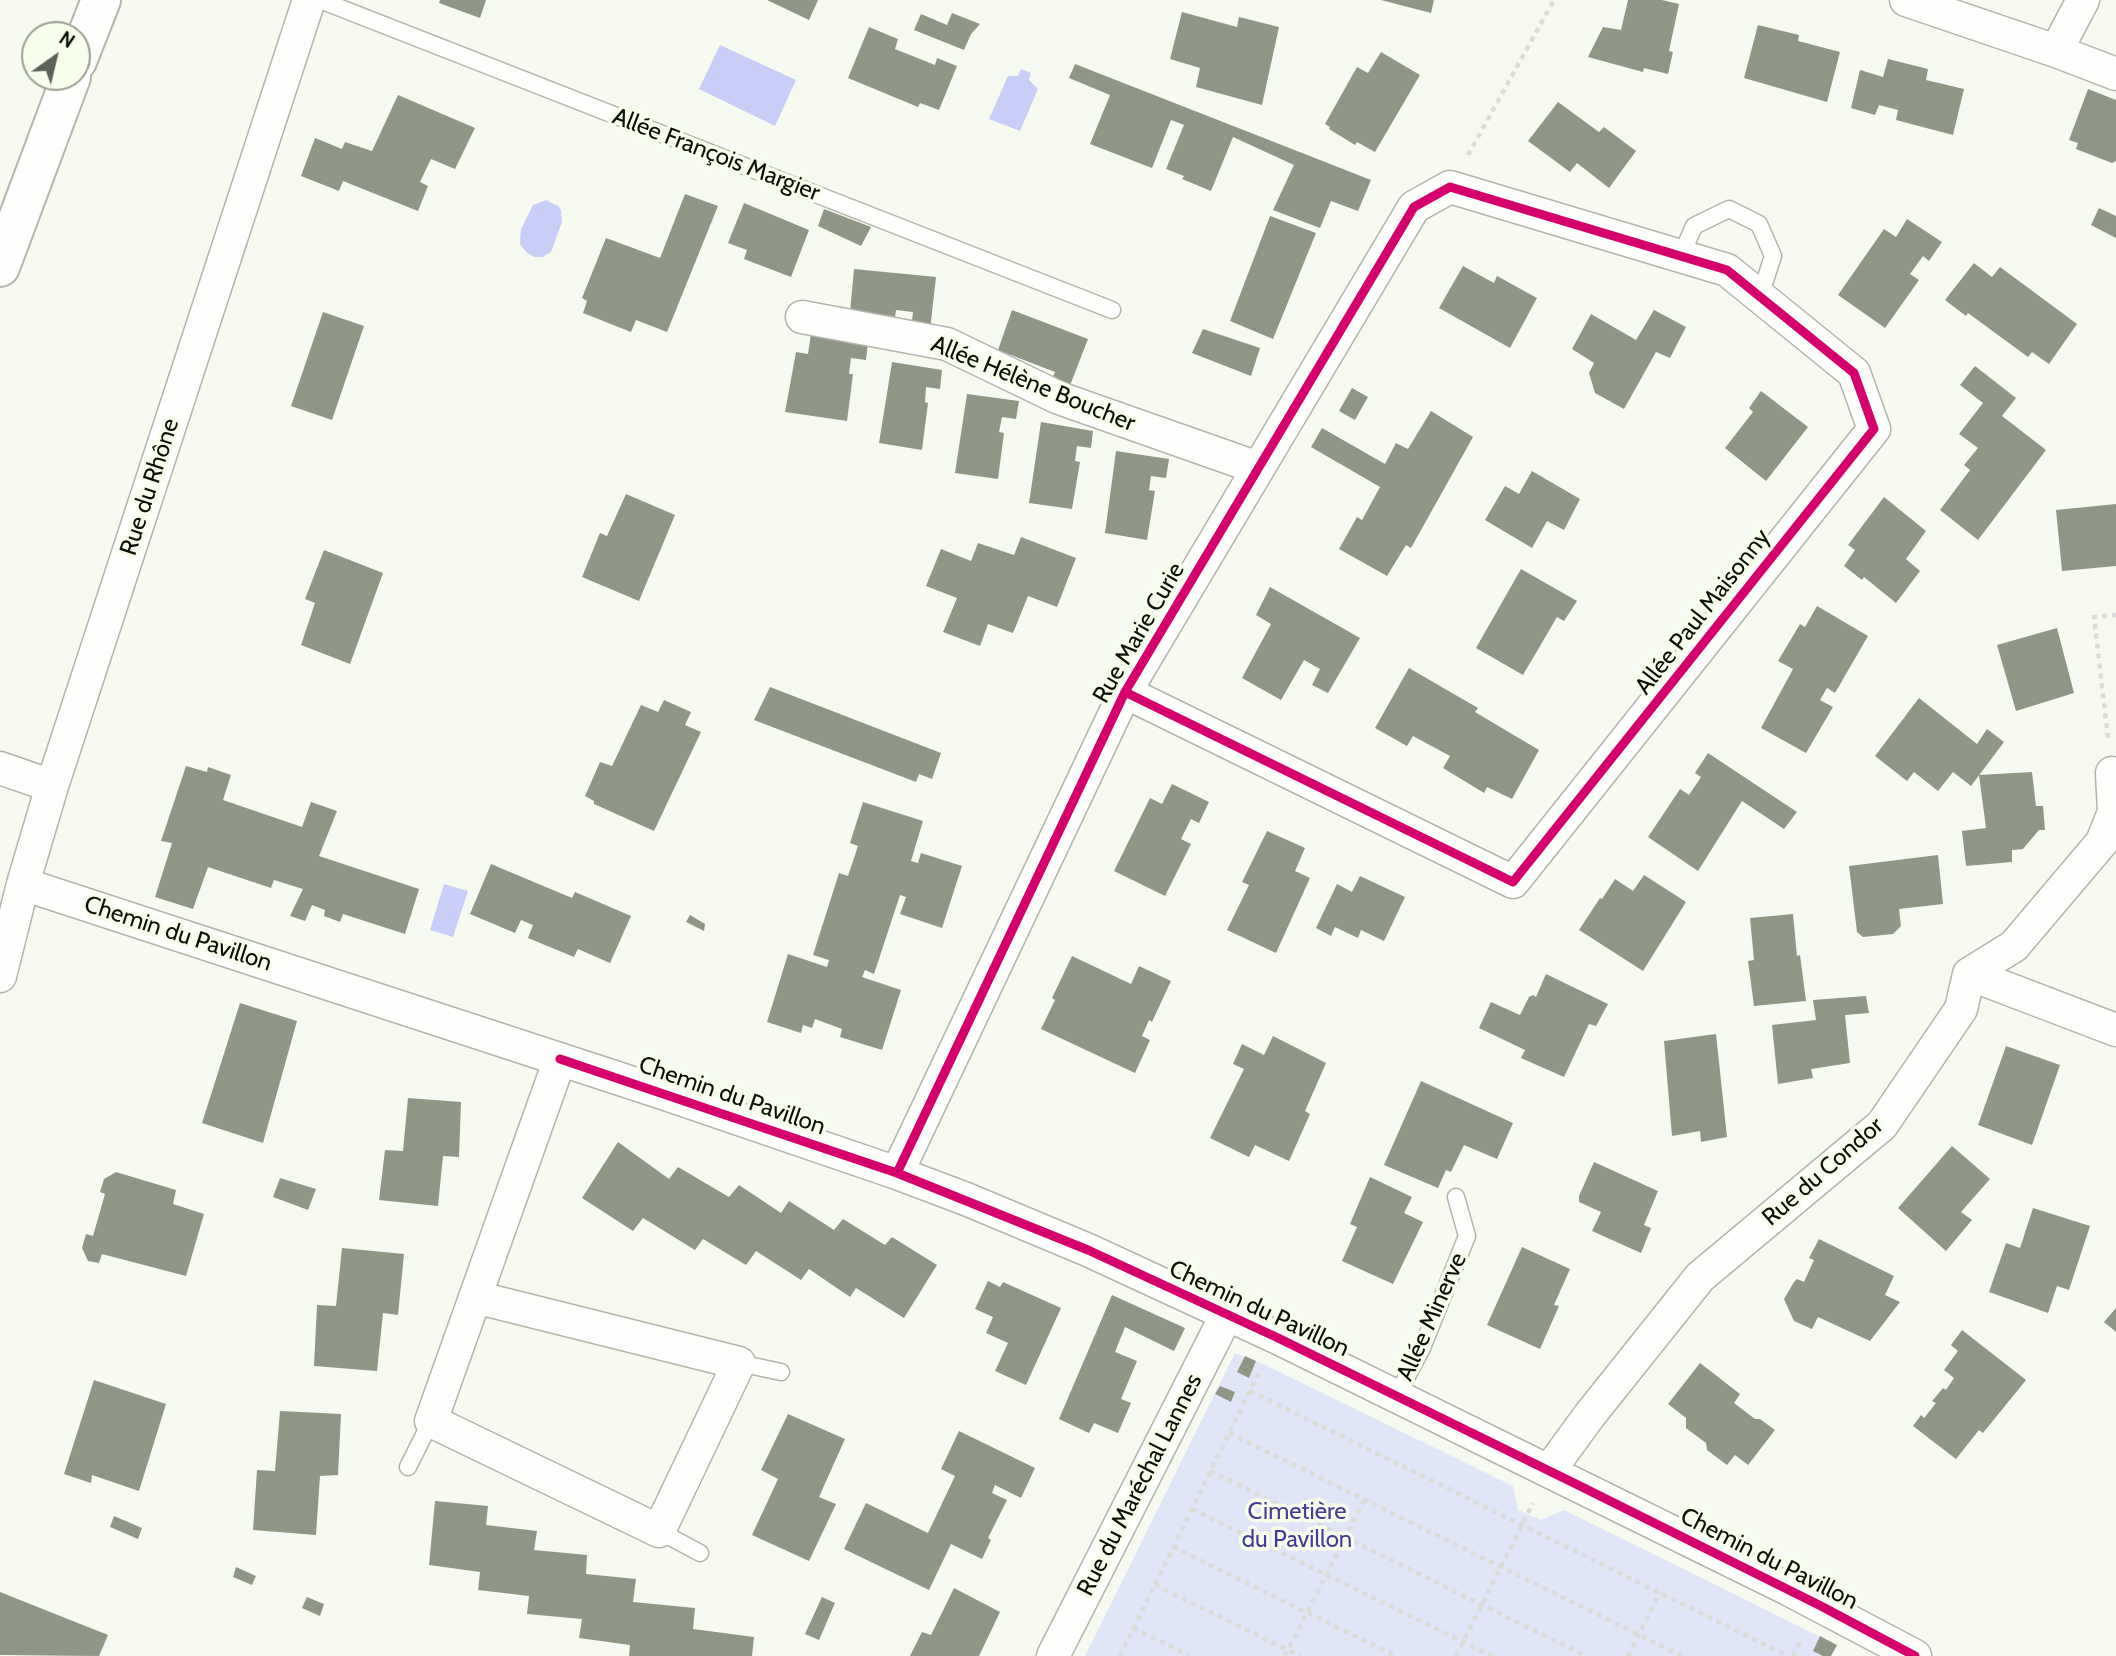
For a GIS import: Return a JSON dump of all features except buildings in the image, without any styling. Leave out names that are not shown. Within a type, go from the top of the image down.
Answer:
[{"type":"main road","points":[[91,25],[101,0]]},
{"type":"main road","points":[[0,267],[66,91]]},
{"type":"street","name":"Rue du Rhône","points":[[0,976],[23,884],[52,786],[309,0]]},
{"type":"street","points":[[1906,0],[2116,74]]},
{"type":"street","points":[[2056,51],[2083,0]]},
{"type":"street","name":"Allée Paul Maisonny","points":[[1125,692],[1513,882],[1874,429],[1854,373],[1727,270],[1450,187]]},
{"type":"street","name":"Rue Marie Curie","points":[[897,1173],[1125,692],[1414,207],[1450,187]]},
{"type":"street","name":"Allée Hélène Boucher","points":[[802,317],[947,344],[1059,398],[1258,468]]},
{"type":"street","points":[[0,768],[52,786]]},
{"type":"street","points":[[1969,974],[2014,946],[2102,842],[2114,811],[2112,773]]},
{"type":"street","name":"Chemin du Pavillon","points":[[23,884],[560,1059],[897,1173],[1076,1245],[1227,1314],[1549,1471],[1809,1600],[1915,1656]]},
{"type":"street","points":[[1969,974],[2116,1030]]},
{"type":"street","name":"Rue du Condor","points":[[1549,1471],[1589,1416],[1700,1277],[1882,1125],[1961,1009],[1969,974]]},
{"type":"street","points":[[475,1297],[738,1363],[659,1531],[431,1421],[475,1297],[560,1059]]},
{"type":"street","name":"Rue du Maréchal Lannes","points":[[1053,1656],[1227,1314]]},
{"type":"lane","name":"Allée François Margier","points":[[320,0],[1111,310]]},
{"type":"lane","points":[[1681,256],[1694,226],[1729,209],[1759,224],[1773,256],[1759,296]]},
{"type":"lane","name":"Allée Minerve","points":[[1396,1397],[1422,1348],[1467,1236],[1456,1197]]},
{"type":"lane","points":[[738,1363],[781,1372]]},
{"type":"lane","points":[[408,1467],[431,1421]]},
{"type":"lane","points":[[659,1531],[700,1553]]},
{"type":"path","points":[[1450,187],[1554,0]]},
{"type":"path","points":[[2112,773],[2094,617],[2116,615]]},
{"type":"path","points":[[1120,1656],[1250,1391],[1788,1656]]},
{"type":"path","points":[[1229,1433],[1682,1656]]},
{"type":"path","points":[[1210,1471],[1586,1656]]},
{"type":"path","points":[[1456,1656],[1549,1471]]},
{"type":"path","points":[[1287,1653],[1364,1500]]},
{"type":"path","points":[[1192,1509],[1492,1656]]},
{"type":"path","points":[[1173,1547],[1396,1656]]},
{"type":"path","points":[[1155,1585],[1287,1653],[1300,1656]]},
{"type":"path","points":[[1629,1656],[1660,1592]]},
{"type":"path","points":[[1133,1628],[1190,1656]]},
{"type":"green space","name":"Cimetière du Pavillon","points":[[1235,1353],[1263,1364],[1513,1486],[1518,1510],[1541,1520],[1564,1510],[1837,1645],[1831,1656],[1085,1656]]},
{"type":"water","points":[[720,45],[796,80],[775,126],[699,89]]},
{"type":"water","points":[[1021,69],[1031,73],[1029,80],[1038,89],[1020,131],[989,119],[1008,76],[1018,76]]},
{"type":"water","points":[[546,200],[561,210],[562,222],[551,252],[543,257],[534,257],[520,244],[521,229],[533,205]]},
{"type":"water","points":[[444,884],[468,891],[453,937],[430,930]]},
{"type":"cycle path","points":[[897,1173],[1125,692],[1414,207],[1450,187],[1727,270],[1854,373],[1874,429],[1513,882],[1125,692]]},
{"type":"cycle path","points":[[560,1059],[897,1173],[1088,1250],[1276,1337],[1580,1486],[1915,1656]]}]
